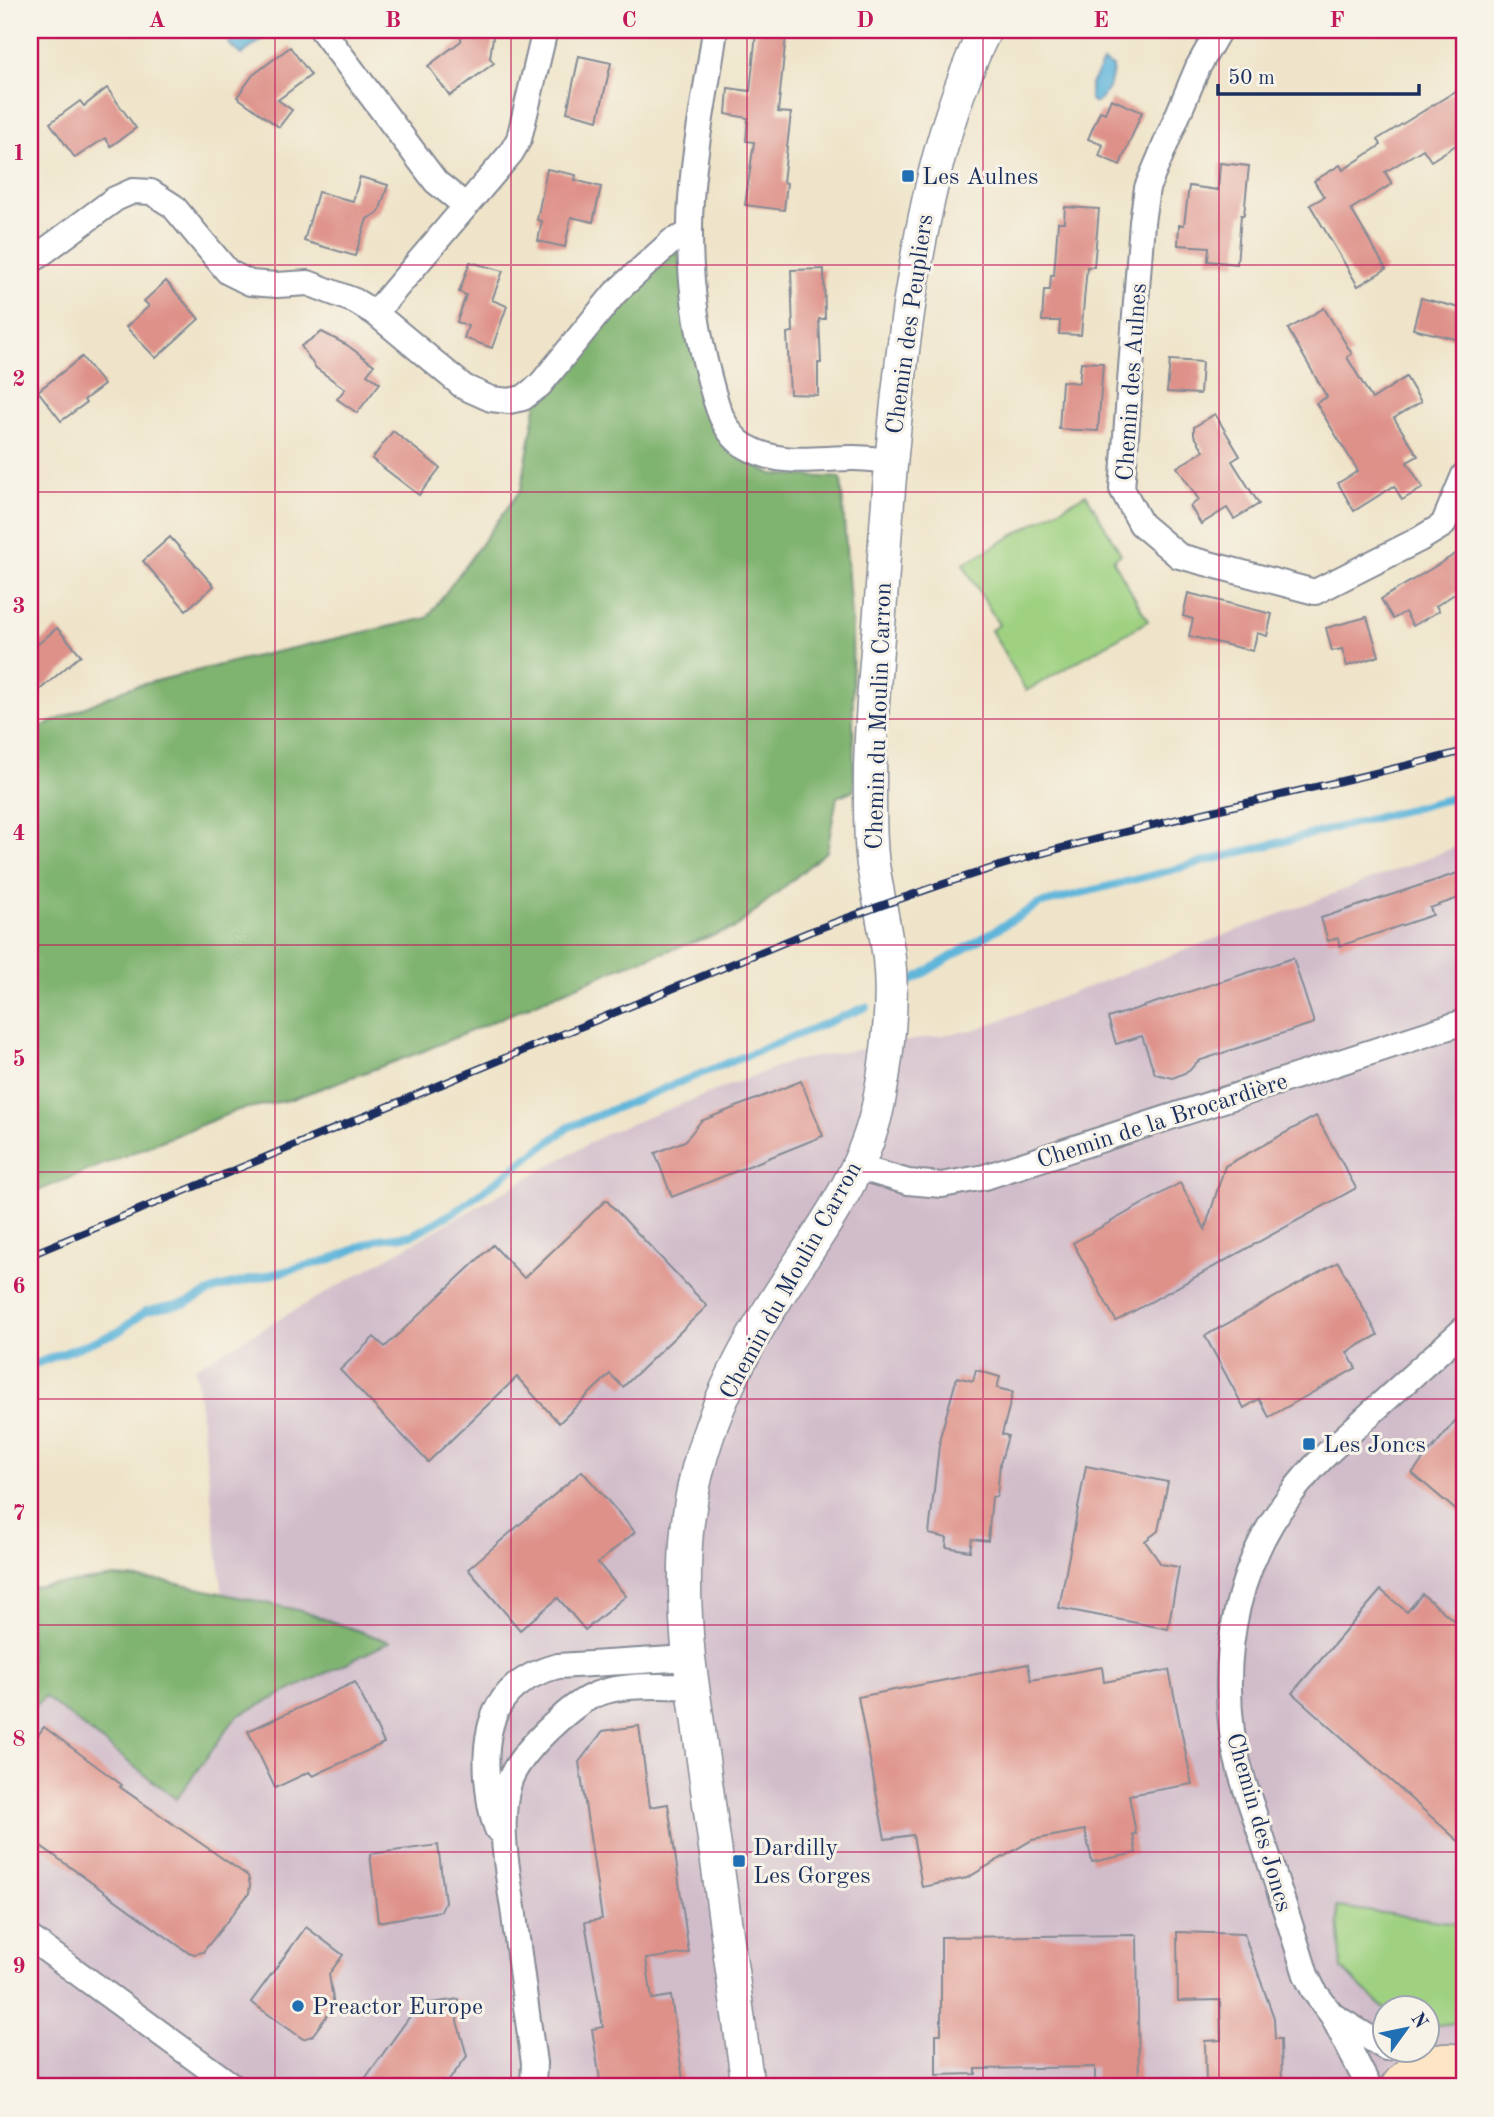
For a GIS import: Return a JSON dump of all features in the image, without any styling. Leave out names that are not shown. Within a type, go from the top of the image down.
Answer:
[{"type":"main road","points":[[1408,2078],[1438,2062],[1464,2063]]},
{"type":"street","points":[[322,30],[436,182],[466,206]]},
{"type":"street","points":[[375,313],[511,153],[519,139],[545,30]]},
{"type":"street","points":[[715,30],[693,186],[690,234],[702,351],[713,395],[729,431],[743,445],[768,457],[794,461],[854,458],[891,461]]},
{"type":"street","name":"Chemin des Peupliers","points":[[891,461],[905,332],[927,197],[946,125],[966,69],[985,30]]},
{"type":"street","name":"Chemin des Aulnes","points":[[1219,30],[1198,67],[1147,188],[1142,222],[1122,489],[1141,524],[1179,556],[1315,592],[1443,525],[1464,475]]},
{"type":"street","points":[[30,262],[115,199],[133,191],[151,192],[173,206],[228,272],[237,278],[265,285],[309,283],[337,293],[375,313],[464,387],[501,402],[530,394],[624,285],[672,241],[690,234]]},
{"type":"street","name":"Chemin du Moulin Carron","points":[[748,2087],[690,1672],[684,1598],[687,1530],[695,1479],[708,1436],[737,1364],[779,1295],[821,1234],[856,1167],[877,1114],[891,1015],[889,960],[873,860],[870,796],[891,461]]},
{"type":"street","name":"Chemin de la Brocardière","points":[[856,1167],[908,1182],[942,1185],[985,1177],[1464,1022]]},
{"type":"street","name":"Chemin des Joncs","points":[[1369,2087],[1332,2015],[1306,1975],[1241,1774],[1232,1734],[1229,1652],[1234,1620],[1249,1570],[1262,1539],[1292,1492],[1343,1438],[1464,1329]]},
{"type":"street","points":[[504,1846],[490,1811],[485,1749],[491,1724],[508,1693],[537,1671],[558,1666],[690,1672]]},
{"type":"street","points":[[533,2087],[534,2063],[504,1846],[509,1780],[525,1755],[576,1704],[612,1689],[690,1672]]},
{"type":"street","points":[[30,1938],[234,2087]]},
{"type":"street","name":"Chemin des Joncs","points":[[1332,2015],[1372,2040]]},
{"type":"shaded area","points":[[1464,844],[1464,1924],[1338,1907],[1342,1969],[1372,1997],[1372,2064],[1442,2064],[1442,2024],[1464,2022],[1464,2087],[30,2087],[30,1711],[45,1697],[176,1799],[236,1716],[390,1642],[302,1611],[223,1595],[195,1367],[607,1133],[792,1061],[977,1029]]},
{"type":"green space","points":[[677,248],[722,436],[748,462],[772,474],[841,478],[852,631],[854,790],[837,797],[827,851],[735,928],[624,966],[421,1052],[289,1100],[238,1110],[30,1194],[30,732],[128,688],[427,618],[521,489],[537,401],[628,290]]},
{"type":"green space","points":[[1086,494],[1121,554],[1113,560],[1148,621],[1026,691],[991,630],[999,625],[963,564]]},
{"type":"green space","points":[[115,1577],[165,1581],[302,1611],[390,1642],[237,1716],[176,1799],[45,1697],[30,1711],[30,1588]]},
{"type":"green space","points":[[1337,1907],[1464,1924],[1464,2022],[1442,2024],[1442,1994],[1372,1994],[1372,1997],[1342,1969]]},
{"type":"water","points":[[237,30],[269,30],[271,33],[241,55],[228,43],[234,38],[232,33]]},
{"type":"water","points":[[1103,62],[1113,67],[1112,77],[1106,92],[1095,103],[1090,99],[1090,86]]},
{"type":"building","points":[[462,30],[494,30],[490,58],[494,63],[450,96],[428,66],[461,41]]},
{"type":"building","points":[[759,30],[784,30],[783,36],[786,36],[778,112],[791,113],[783,182],[787,183],[784,210],[745,205],[754,142],[746,141],[748,118],[726,114],[728,88],[750,91],[756,33],[759,33]]},
{"type":"building","points":[[290,47],[311,75],[278,100],[292,110],[279,127],[237,97],[253,75]]},
{"type":"building","points":[[579,56],[611,63],[598,120],[567,112]]},
{"type":"building","points":[[1464,86],[1464,140],[1431,161],[1423,149],[1385,172],[1392,184],[1351,209],[1386,269],[1358,286],[1310,205],[1324,197],[1314,181],[1340,165],[1343,170],[1381,145],[1378,139]]},
{"type":"building","points":[[107,88],[136,128],[111,146],[105,138],[75,158],[50,123],[80,101],[84,106]]},
{"type":"building","points":[[1111,99],[1142,112],[1120,165],[1099,156],[1103,145],[1088,139],[1100,111],[1105,113]]},
{"type":"building","points":[[1220,163],[1249,166],[1237,264],[1208,261],[1209,247],[1178,245],[1179,225],[1184,225],[1189,186],[1218,190]]},
{"type":"building","points":[[547,169],[576,175],[575,180],[601,187],[593,222],[571,217],[565,247],[538,241],[542,221],[537,220]]},
{"type":"building","points":[[360,177],[388,185],[379,212],[367,219],[355,256],[304,241],[318,192],[353,201]]},
{"type":"building","points":[[1065,207],[1099,209],[1094,267],[1087,267],[1081,335],[1059,334],[1060,321],[1042,321],[1044,290],[1050,290],[1051,275],[1054,275],[1058,222],[1064,222]]},
{"type":"building","points":[[470,262],[503,271],[492,300],[507,306],[492,348],[464,338],[468,326],[457,322],[466,295],[459,292]]},
{"type":"building","points":[[824,269],[825,319],[819,319],[821,363],[818,363],[818,395],[790,394],[787,333],[793,332],[791,270]]},
{"type":"building","points":[[166,281],[199,319],[156,358],[126,327],[149,306],[144,301]]},
{"type":"building","points":[[1421,298],[1464,309],[1464,341],[1413,329]]},
{"type":"building","points":[[1324,308],[1352,354],[1347,357],[1372,399],[1406,377],[1421,402],[1394,418],[1418,456],[1407,462],[1423,488],[1402,500],[1394,486],[1354,511],[1338,483],[1358,471],[1316,403],[1327,397],[1288,329]]},
{"type":"building","points":[[322,332],[347,345],[374,365],[367,374],[380,383],[357,413],[337,399],[345,389],[316,368],[301,346]]},
{"type":"building","points":[[82,357],[104,385],[84,400],[86,403],[61,421],[38,391]]},
{"type":"building","points":[[1170,360],[1202,362],[1200,394],[1167,392]]},
{"type":"building","points":[[1081,362],[1103,363],[1098,431],[1059,429],[1062,381],[1079,383]]},
{"type":"building","points":[[1215,414],[1240,456],[1232,461],[1259,504],[1234,519],[1227,508],[1201,524],[1190,506],[1199,500],[1177,467],[1204,451],[1194,435],[1194,427]]},
{"type":"building","points":[[393,431],[440,468],[419,495],[372,459]]},
{"type":"building","points":[[170,537],[214,586],[186,610],[143,561]]},
{"type":"building","points":[[1464,549],[1464,588],[1436,606],[1439,611],[1413,626],[1405,612],[1393,619],[1381,599]]},
{"type":"building","points":[[1188,593],[1272,614],[1267,636],[1257,633],[1253,651],[1189,636],[1193,619],[1183,616]]},
{"type":"building","points":[[1367,617],[1379,656],[1347,666],[1342,649],[1332,651],[1326,628]]},
{"type":"building","points":[[57,628],[81,655],[30,698],[30,651]]},
{"type":"building","points":[[1464,871],[1464,896],[1430,908],[1433,915],[1340,946],[1338,938],[1328,941],[1321,918]]},
{"type":"building","points":[[1293,958],[1314,1023],[1198,1061],[1189,1071],[1173,1078],[1155,1074],[1142,1036],[1116,1044],[1108,1018]]},
{"type":"building","points":[[801,1081],[823,1136],[672,1197],[655,1153],[685,1141],[701,1121]]},
{"type":"building","points":[[1316,1116],[1356,1188],[1116,1321],[1073,1243],[1180,1183],[1205,1229],[1225,1166]]},
{"type":"building","points":[[606,1200],[707,1306],[623,1387],[610,1374],[559,1423],[517,1377],[428,1462],[340,1370],[374,1337],[385,1347],[493,1245],[524,1278]]},
{"type":"building","points":[[1338,1262],[1378,1335],[1347,1352],[1356,1368],[1269,1417],[1259,1399],[1244,1408],[1205,1336]]},
{"type":"building","points":[[976,1370],[1000,1377],[997,1388],[1013,1392],[1002,1434],[1008,1436],[1000,1464],[997,1496],[992,1497],[988,1541],[972,1539],[970,1551],[946,1547],[947,1538],[929,1534],[940,1437],[957,1377],[973,1381]]},
{"type":"building","points":[[1464,1410],[1464,1517],[1412,1473]]},
{"type":"building","points":[[1086,1466],[1168,1482],[1158,1531],[1145,1541],[1161,1564],[1179,1567],[1168,1629],[1059,1608]]},
{"type":"building","points":[[582,1471],[635,1532],[598,1563],[626,1596],[585,1630],[558,1598],[520,1630],[468,1569]]},
{"type":"building","points":[[1381,1590],[1407,1612],[1422,1594],[1464,1629],[1464,1846],[1292,1693]]},
{"type":"building","points":[[1028,1664],[1031,1680],[1102,1667],[1104,1682],[1169,1670],[1192,1784],[1129,1795],[1136,1834],[1133,1834],[1136,1853],[1092,1862],[1085,1830],[1032,1840],[967,1878],[922,1887],[913,1835],[885,1839],[858,1697]]},
{"type":"building","points":[[355,1682],[384,1743],[313,1776],[309,1772],[275,1788],[248,1731]]},
{"type":"building","points":[[639,1726],[650,1807],[668,1804],[689,1953],[646,1959],[652,1999],[671,1996],[684,2087],[601,2087],[592,2029],[603,2027],[585,1922],[602,1919],[579,1762],[603,1731]]},
{"type":"building","points":[[44,1727],[122,1785],[120,1787],[248,1876],[249,1893],[203,1952],[194,1954],[186,1951],[30,1838],[30,1746]]},
{"type":"building","points":[[438,1845],[445,1902],[441,1911],[378,1922],[370,1854]]},
{"type":"building","points":[[306,1927],[343,1955],[329,1974],[334,2006],[312,2036],[303,2039],[251,2002]]},
{"type":"building","points":[[1177,1932],[1244,1934],[1274,2018],[1275,2039],[1281,2039],[1282,2087],[1206,2087],[1205,2041],[1221,2040],[1220,2000],[1178,2001]]},
{"type":"building","points":[[1137,1935],[1139,2087],[1095,2087],[1095,2067],[976,2069],[976,2074],[936,2075],[936,2034],[941,2034],[941,1937]]},
{"type":"building","points":[[459,1999],[457,2021],[467,2056],[444,2087],[359,2087],[418,2005]]},
{"type":"waterway","points":[[911,981],[1039,904],[1464,795]]},
{"type":"waterway","points":[[30,1366],[118,1332],[146,1311],[187,1303],[218,1288],[329,1260],[379,1239],[412,1235],[456,1211],[569,1127],[866,1007]]},
{"type":"railway","points":[[30,1255],[809,932],[893,901],[1007,863],[1089,841],[1464,751]]},
{"type":"place","name":"Les Aulnes","points":[[908,176]]},
{"type":"place","name":"Les Joncs","points":[[1309,1444]]},
{"type":"place","name":"Dardilly Les Gorges","points":[[739,1861]]},
{"type":"place","name":"Preactor Europe","points":[[298,2006]]}]
